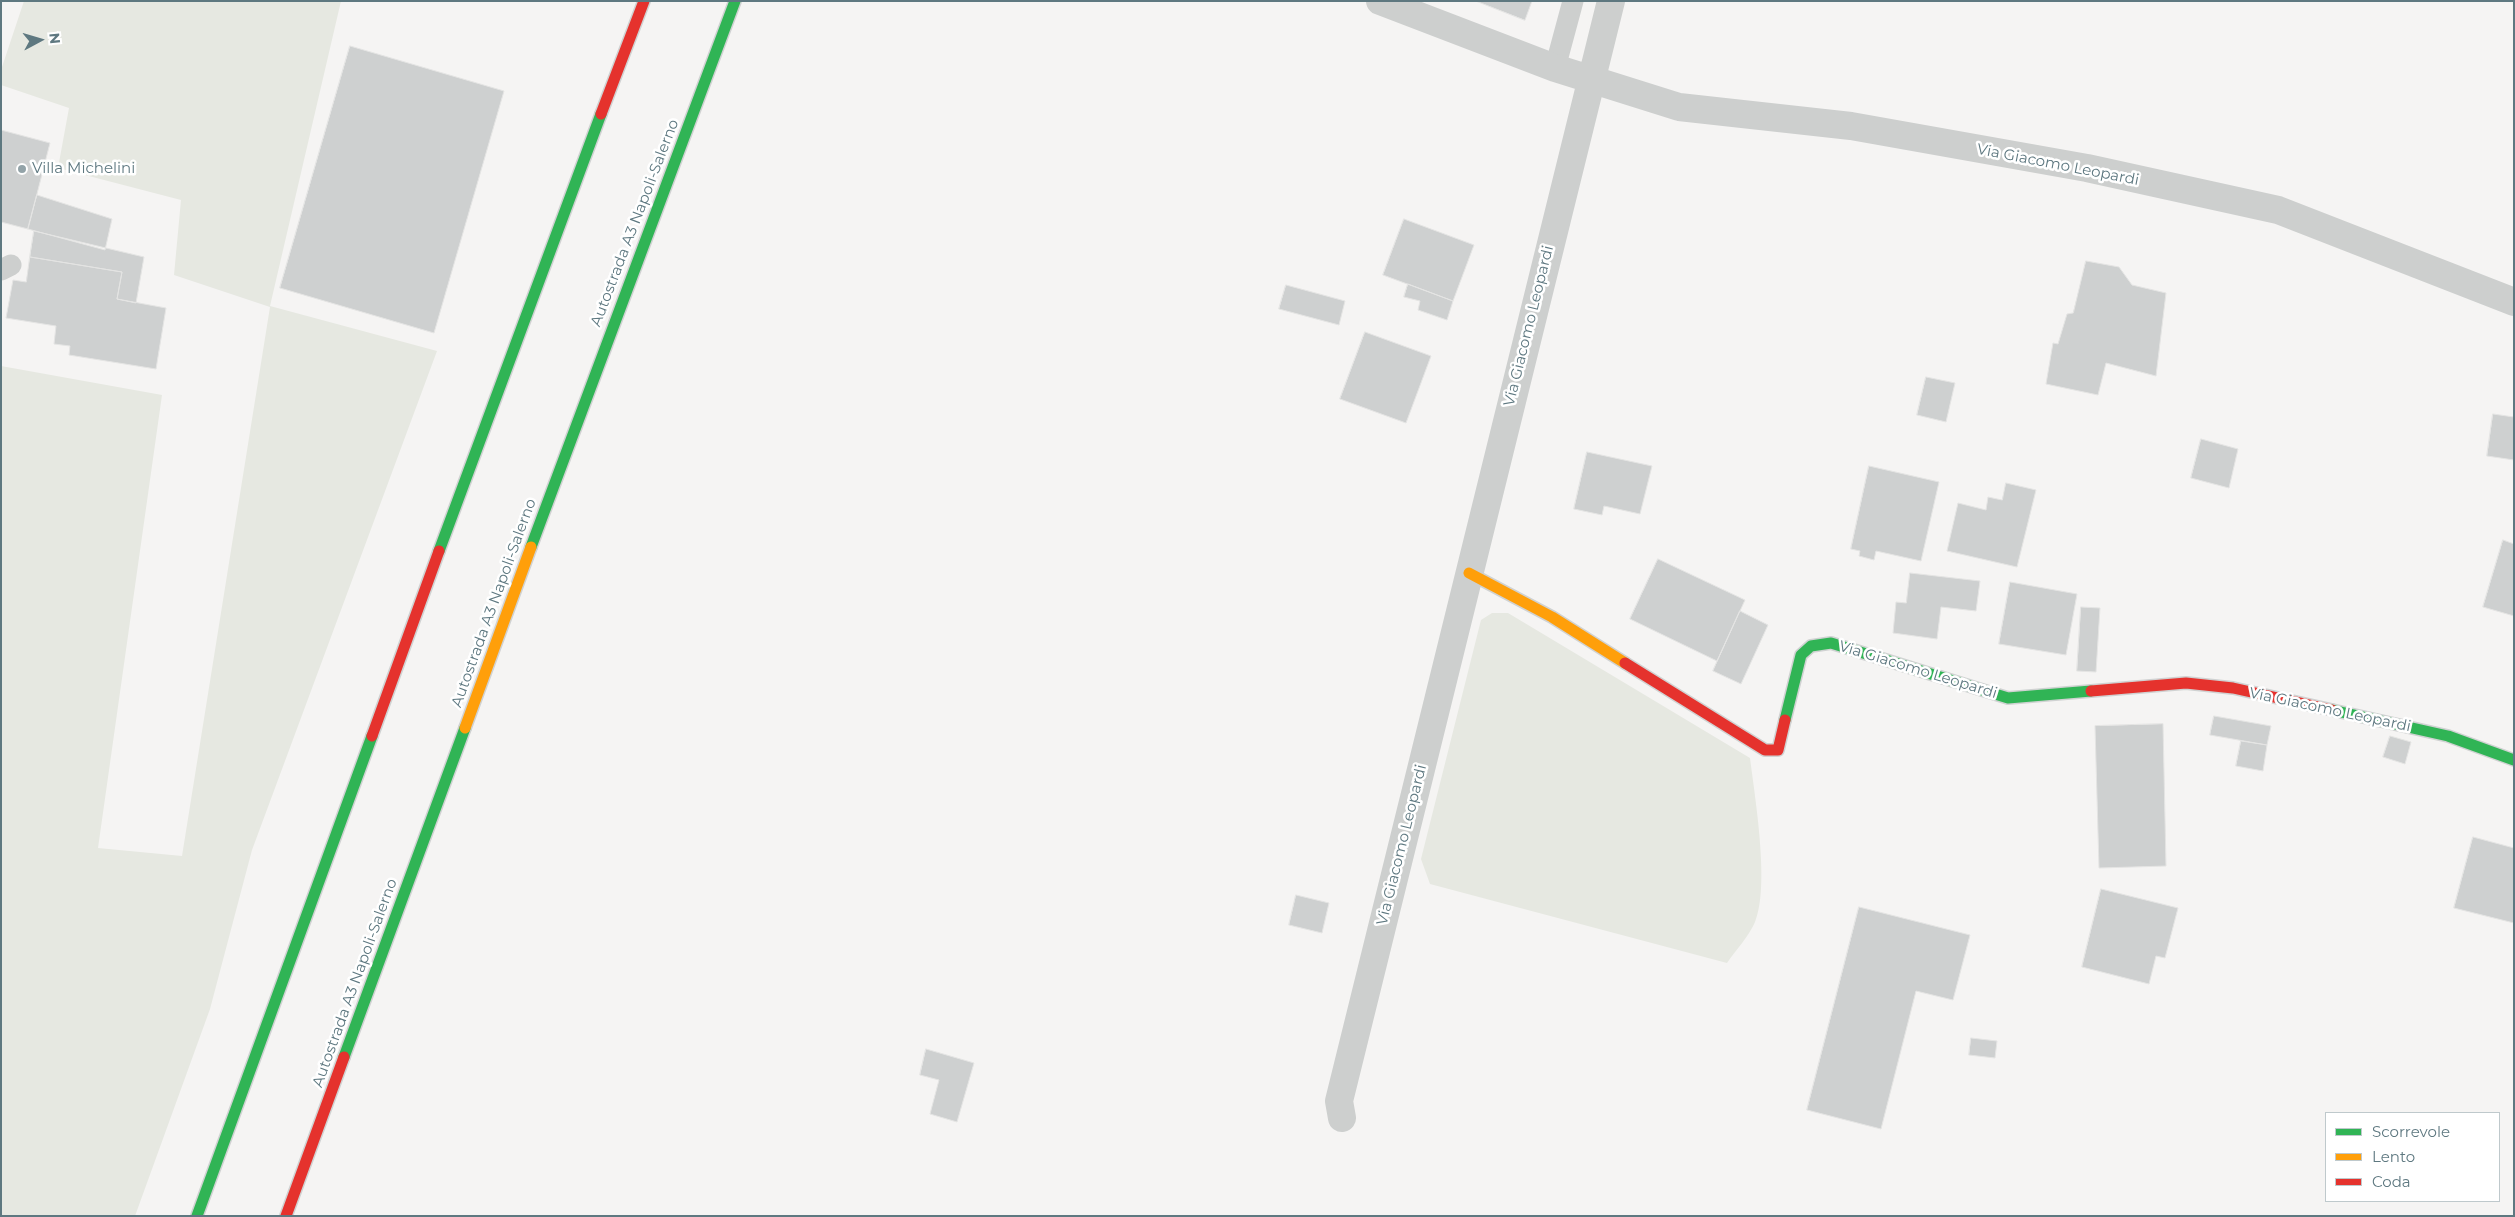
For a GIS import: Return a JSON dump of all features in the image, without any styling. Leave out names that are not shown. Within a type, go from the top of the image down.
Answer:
[{"type":"main road","points":[[197,1216],[524,318],[644,1]]},
{"type":"main road","name":"Autostrada A3 Napoli-Salerno","points":[[286,1216],[409,876],[734,1]]},
{"type":"main road","name":"Via Giacomo Leopardi","points":[[1469,573],[1552,617],[1765,750],[1778,750],[1801,656],[1811,646],[1831,643],[2008,698],[2186,683],[2233,688],[2448,736],[2514,760]]},
{"type":"street","name":"Via Giacomo Leopardi","points":[[1380,1],[1555,68],[1679,107],[1851,126],[2087,168],[2278,210],[2514,302]]},
{"type":"street","name":"Via Giacomo Leopardi","points":[[1342,1118],[1339,1102],[1610,1]]},
{"type":"lane","points":[[1555,68],[1573,1]]},
{"type":"shaded area","points":[[24,1],[341,1],[270,306],[437,351],[252,850],[210,1009],[135,1216],[1,1216],[1,366],[162,395],[98,848],[182,856],[270,307],[174,275],[181,200],[58,168],[69,108],[1,85],[1,70]]},
{"type":"shaded area","points":[[1492,613],[1508,613],[1750,758],[1760,842],[1761,887],[1759,906],[1755,922],[1746,938],[1727,963],[1430,884],[1421,859],[1481,620]]},
{"type":"building","points":[[1476,1],[1532,1],[1525,20]]},
{"type":"building","points":[[350,46],[504,91],[434,333],[280,288]]},
{"type":"building","name":"Villa Michelini","points":[[1,130],[50,143],[28,229],[1,222]]},
{"type":"building","points":[[37,195],[112,219],[105,250],[28,229]]},
{"type":"building","points":[[1404,219],[1474,245],[1453,301],[1383,275]]},
{"type":"building","points":[[34,231],[144,257],[136,303],[117,299],[122,272],[30,257]]},
{"type":"building","points":[[30,257],[122,272],[117,299],[166,308],[156,369],[69,355],[70,346],[54,344],[56,326],[6,318],[13,280],[26,282]]},
{"type":"building","points":[[2086,261],[2119,267],[2132,285],[2166,293],[2156,376],[2106,363],[2098,395],[2046,384],[2053,343],[2058,344],[2067,314],[2073,313]]},
{"type":"building","points":[[1408,284],[1453,301],[1447,320],[1418,310],[1420,301],[1404,297]]},
{"type":"building","points":[[1286,285],[1345,301],[1339,325],[1279,309]]},
{"type":"building","points":[[1365,332],[1431,356],[1406,423],[1340,399]]},
{"type":"building","points":[[1926,377],[1955,383],[1946,422],[1917,415]]},
{"type":"building","points":[[2493,414],[2514,417],[2514,460],[2487,456]]},
{"type":"building","points":[[2201,439],[2238,449],[2229,488],[2191,478]]},
{"type":"building","points":[[1587,452],[1652,466],[1640,514],[1604,506],[1602,515],[1574,509]]},
{"type":"building","points":[[1869,466],[1939,482],[1921,561],[1876,551],[1874,560],[1859,556],[1860,551],[1851,549]]},
{"type":"building","points":[[2006,483],[2036,490],[2017,567],[1947,551],[1958,503],[1986,510],[1988,497],[2002,500]]},
{"type":"building","points":[[2503,540],[2514,544],[2514,616],[2483,607]]},
{"type":"building","points":[[1658,559],[1745,600],[1717,661],[1630,619]]},
{"type":"building","points":[[1910,573],[1980,581],[1976,611],[1941,607],[1937,639],[1893,633],[1896,602],[1906,603]]},
{"type":"building","points":[[2010,582],[2077,594],[2066,655],[1999,644]]},
{"type":"building","points":[[2081,607],[2100,608],[2096,672],[2077,671]]},
{"type":"building","points":[[1740,611],[1768,625],[1741,684],[1713,671]]},
{"type":"building","points":[[2214,716],[2271,726],[2267,745],[2210,735]]},
{"type":"building","points":[[2163,724],[2166,866],[2099,868],[2095,726]]},
{"type":"building","points":[[2390,736],[2411,742],[2405,764],[2383,757]]},
{"type":"building","points":[[2241,741],[2267,745],[2263,771],[2236,766]]},
{"type":"building","points":[[2473,837],[2514,848],[2514,923],[2454,908]]},
{"type":"building","points":[[2101,889],[2178,908],[2165,958],[2156,956],[2149,984],[2082,967]]},
{"type":"building","points":[[1296,895],[1329,903],[1322,933],[1289,925]]},
{"type":"building","points":[[1859,907],[1970,935],[1953,1000],[1916,991],[1881,1129],[1807,1110]]},
{"type":"building","points":[[1971,1038],[1997,1041],[1995,1058],[1969,1055]]},
{"type":"building","points":[[926,1049],[974,1063],[957,1122],[930,1114],[939,1080],[920,1075]]},
{"type":"traffic: fast","points":[[531,547],[735,1]]},
{"type":"traffic: fast","points":[[439,551],[601,114]]},
{"type":"traffic: fast","points":[[1785,720],[1801,655],[1811,646],[1831,643],[2008,698],[2091,691]]},
{"type":"traffic: fast","points":[[2332,710],[2448,736],[2514,760]]},
{"type":"traffic: fast","points":[[344,1057],[465,728]]},
{"type":"traffic: fast","points":[[197,1216],[372,736]]},
{"type":"traffic: slow","points":[[465,728],[531,547]]},
{"type":"traffic: slow","points":[[1469,573],[1552,617],[1625,663]]},
{"type":"traffic: jam","points":[[601,114],[644,1]]},
{"type":"traffic: jam","points":[[372,736],[439,551]]},
{"type":"traffic: jam","points":[[1625,663],[1765,750],[1778,750],[1785,720]]},
{"type":"traffic: jam","points":[[2091,691],[2186,683],[2233,688],[2332,710]]},
{"type":"traffic: jam","points":[[286,1216],[344,1057]]},
{"type":"place","name":"Villa Michelini","points":[[22,169]]}]
